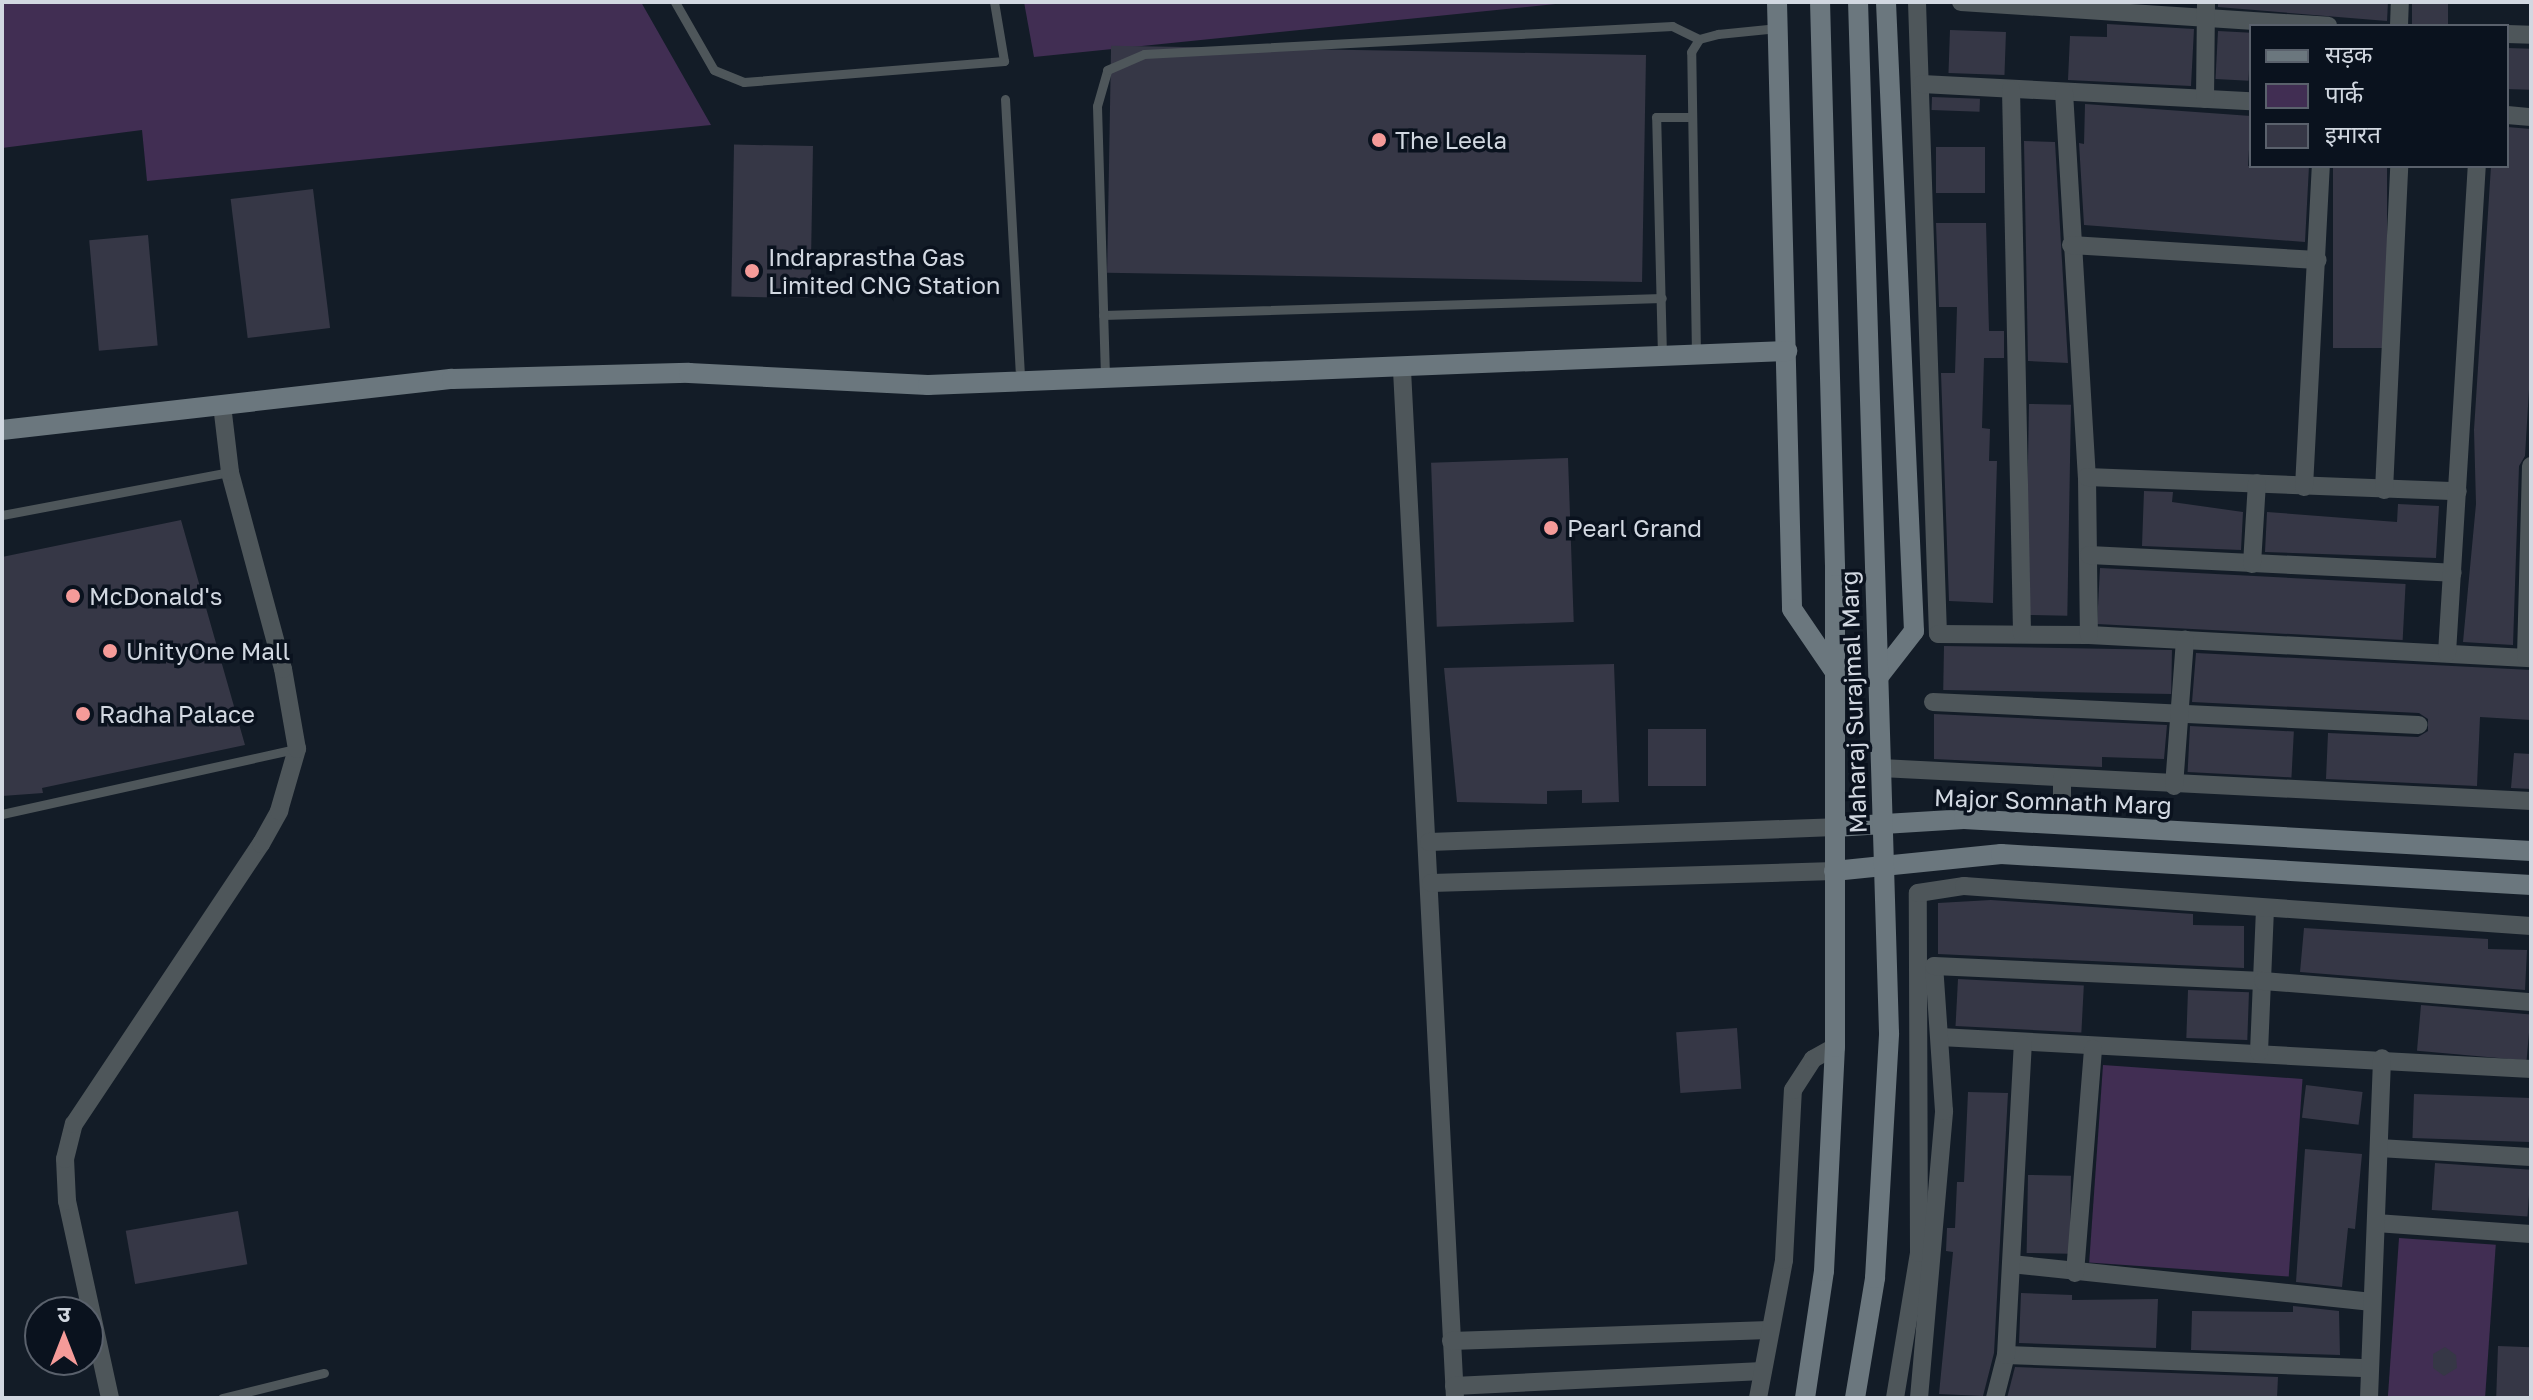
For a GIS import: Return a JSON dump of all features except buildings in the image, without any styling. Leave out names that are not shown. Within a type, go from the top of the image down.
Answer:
[{"type":"main road","name":"Maharaj Surajmal Marg","points":[[1777,2],[1792,609],[1835,672]]},
{"type":"main road","name":"Maharaj Surajmal Marg","points":[[1805,1398],[1824,1271],[1835,1047],[1835,672],[1820,2]]},
{"type":"main road","name":"Maharaj Surajmal Marg","points":[[1855,1398],[1875,1278],[1886,1138],[1883,827],[1858,2]]},
{"type":"main road","points":[[1879,676],[1914,631],[1886,2]]},
{"type":"main road","points":[[2,430],[452,379],[689,373],[928,385],[1105,376],[1402,370],[1787,351]]},
{"type":"main road","name":"Major Somnath Marg","points":[[1835,827],[1883,827],[1964,819],[2531,851]]},
{"type":"main road","points":[[1834,871],[1883,869],[2001,854],[2531,885]]},
{"type":"street","points":[[1917,2],[1938,634],[2089,635],[2529,658],[2531,466]]},
{"type":"street","points":[[1961,2],[2205,11],[2312,24]]},
{"type":"street","points":[[2399,24],[2400,2]]},
{"type":"street","points":[[2205,11],[2205,99]]},
{"type":"street","points":[[2509,34],[2531,35]]},
{"type":"street","points":[[1922,84],[2249,101]]},
{"type":"street","points":[[2011,89],[2022,634]]},
{"type":"street","points":[[2064,92],[2087,477],[2089,635]]},
{"type":"street","points":[[2509,115],[2531,117]]},
{"type":"street","points":[[2304,487],[2321,168]]},
{"type":"street","points":[[2384,490],[2399,168]]},
{"type":"street","points":[[2447,653],[2477,168]]},
{"type":"street","points":[[2071,245],[2318,260]]},
{"type":"street","points":[[1402,370],[1429,842],[1454,1392],[1763,1371]]},
{"type":"street","points":[[110,1398],[67,1201],[65,1159],[74,1124],[261,844],[279,811],[297,749],[283,669],[230,472],[222,405]]},
{"type":"street","points":[[2087,477],[2458,491]]},
{"type":"street","points":[[2252,564],[2257,483]]},
{"type":"street","points":[[2089,555],[2453,573]]},
{"type":"street","points":[[2174,786],[2185,639]]},
{"type":"street","points":[[1933,702],[2181,717],[2418,725]]},
{"type":"street","points":[[1881,768],[2174,786],[2531,801]]},
{"type":"street","points":[[2062,778],[2062,824]]},
{"type":"street","name":"Major Somnath Marg","points":[[1429,842],[1835,827]]},
{"type":"street","points":[[1431,883],[1834,871]]},
{"type":"street","points":[[1895,1398],[1919,1253],[1918,893],[1964,886],[2531,926]]},
{"type":"street","points":[[2259,1052],[2265,909]]},
{"type":"street","points":[[1919,1398],[1943,1125],[1934,966],[2263,981],[2531,1002]]},
{"type":"street","points":[[1940,1037],[2093,1049],[2259,1052],[2531,1069]]},
{"type":"street","points":[[1995,1398],[2006,1355],[2023,1044]]},
{"type":"street","points":[[1758,1398],[1784,1260],[1793,1090],[1813,1059],[1835,1047]]},
{"type":"street","points":[[2075,1273],[2093,1049]]},
{"type":"street","points":[[2369,1398],[2382,1058]]},
{"type":"street","points":[[2379,1148],[2531,1157]]},
{"type":"street","points":[[2376,1223],[2531,1234]]},
{"type":"street","points":[[2011,1264],[2372,1302]]},
{"type":"street","points":[[1451,1341],[1769,1330]]},
{"type":"street","points":[[2006,1355],[2369,1368]]},
{"type":"lane","points":[[675,2],[714,70],[744,82],[1004,61],[994,2]]},
{"type":"lane","points":[[1105,376],[1097,106],[1107,70],[1144,54],[1656,26],[1672,26],[1699,39],[1778,28]]},
{"type":"lane","points":[[1696,356],[1689,117],[1691,52],[1699,39]]},
{"type":"lane","points":[[1005,99],[1020,380]]},
{"type":"lane","points":[[1662,358],[1656,117],[1689,117]]},
{"type":"lane","points":[[1103,315],[1662,298]]},
{"type":"lane","points":[[2,515],[230,472]]},
{"type":"lane","points":[[2,814],[297,749]]},
{"type":"lane","points":[[222,1398],[324,1373]]},
{"type":"green space","points":[[2,2],[641,2],[711,125],[147,181],[142,130],[2,148]]},
{"type":"green space","points":[[1024,2],[1575,2],[1034,57]]},
{"type":"green space","points":[[2103,1065],[2303,1079],[2289,1276],[2089,1263]]},
{"type":"green space","points":[[2399,1238],[2496,1245],[2485,1398],[2388,1398]]},
{"type":"place","name":"The Leela","points":[[1379,140]]},
{"type":"place","name":"Indraprastha Gas Limited CNG Station","points":[[752,271]]},
{"type":"place","name":"Pearl Grand","points":[[1551,528]]},
{"type":"place","name":"McDonald's","points":[[73,596]]},
{"type":"place","name":"UnityOne Mall","points":[[110,651]]},
{"type":"place","name":"Radha Palace","points":[[83,714]]}]
